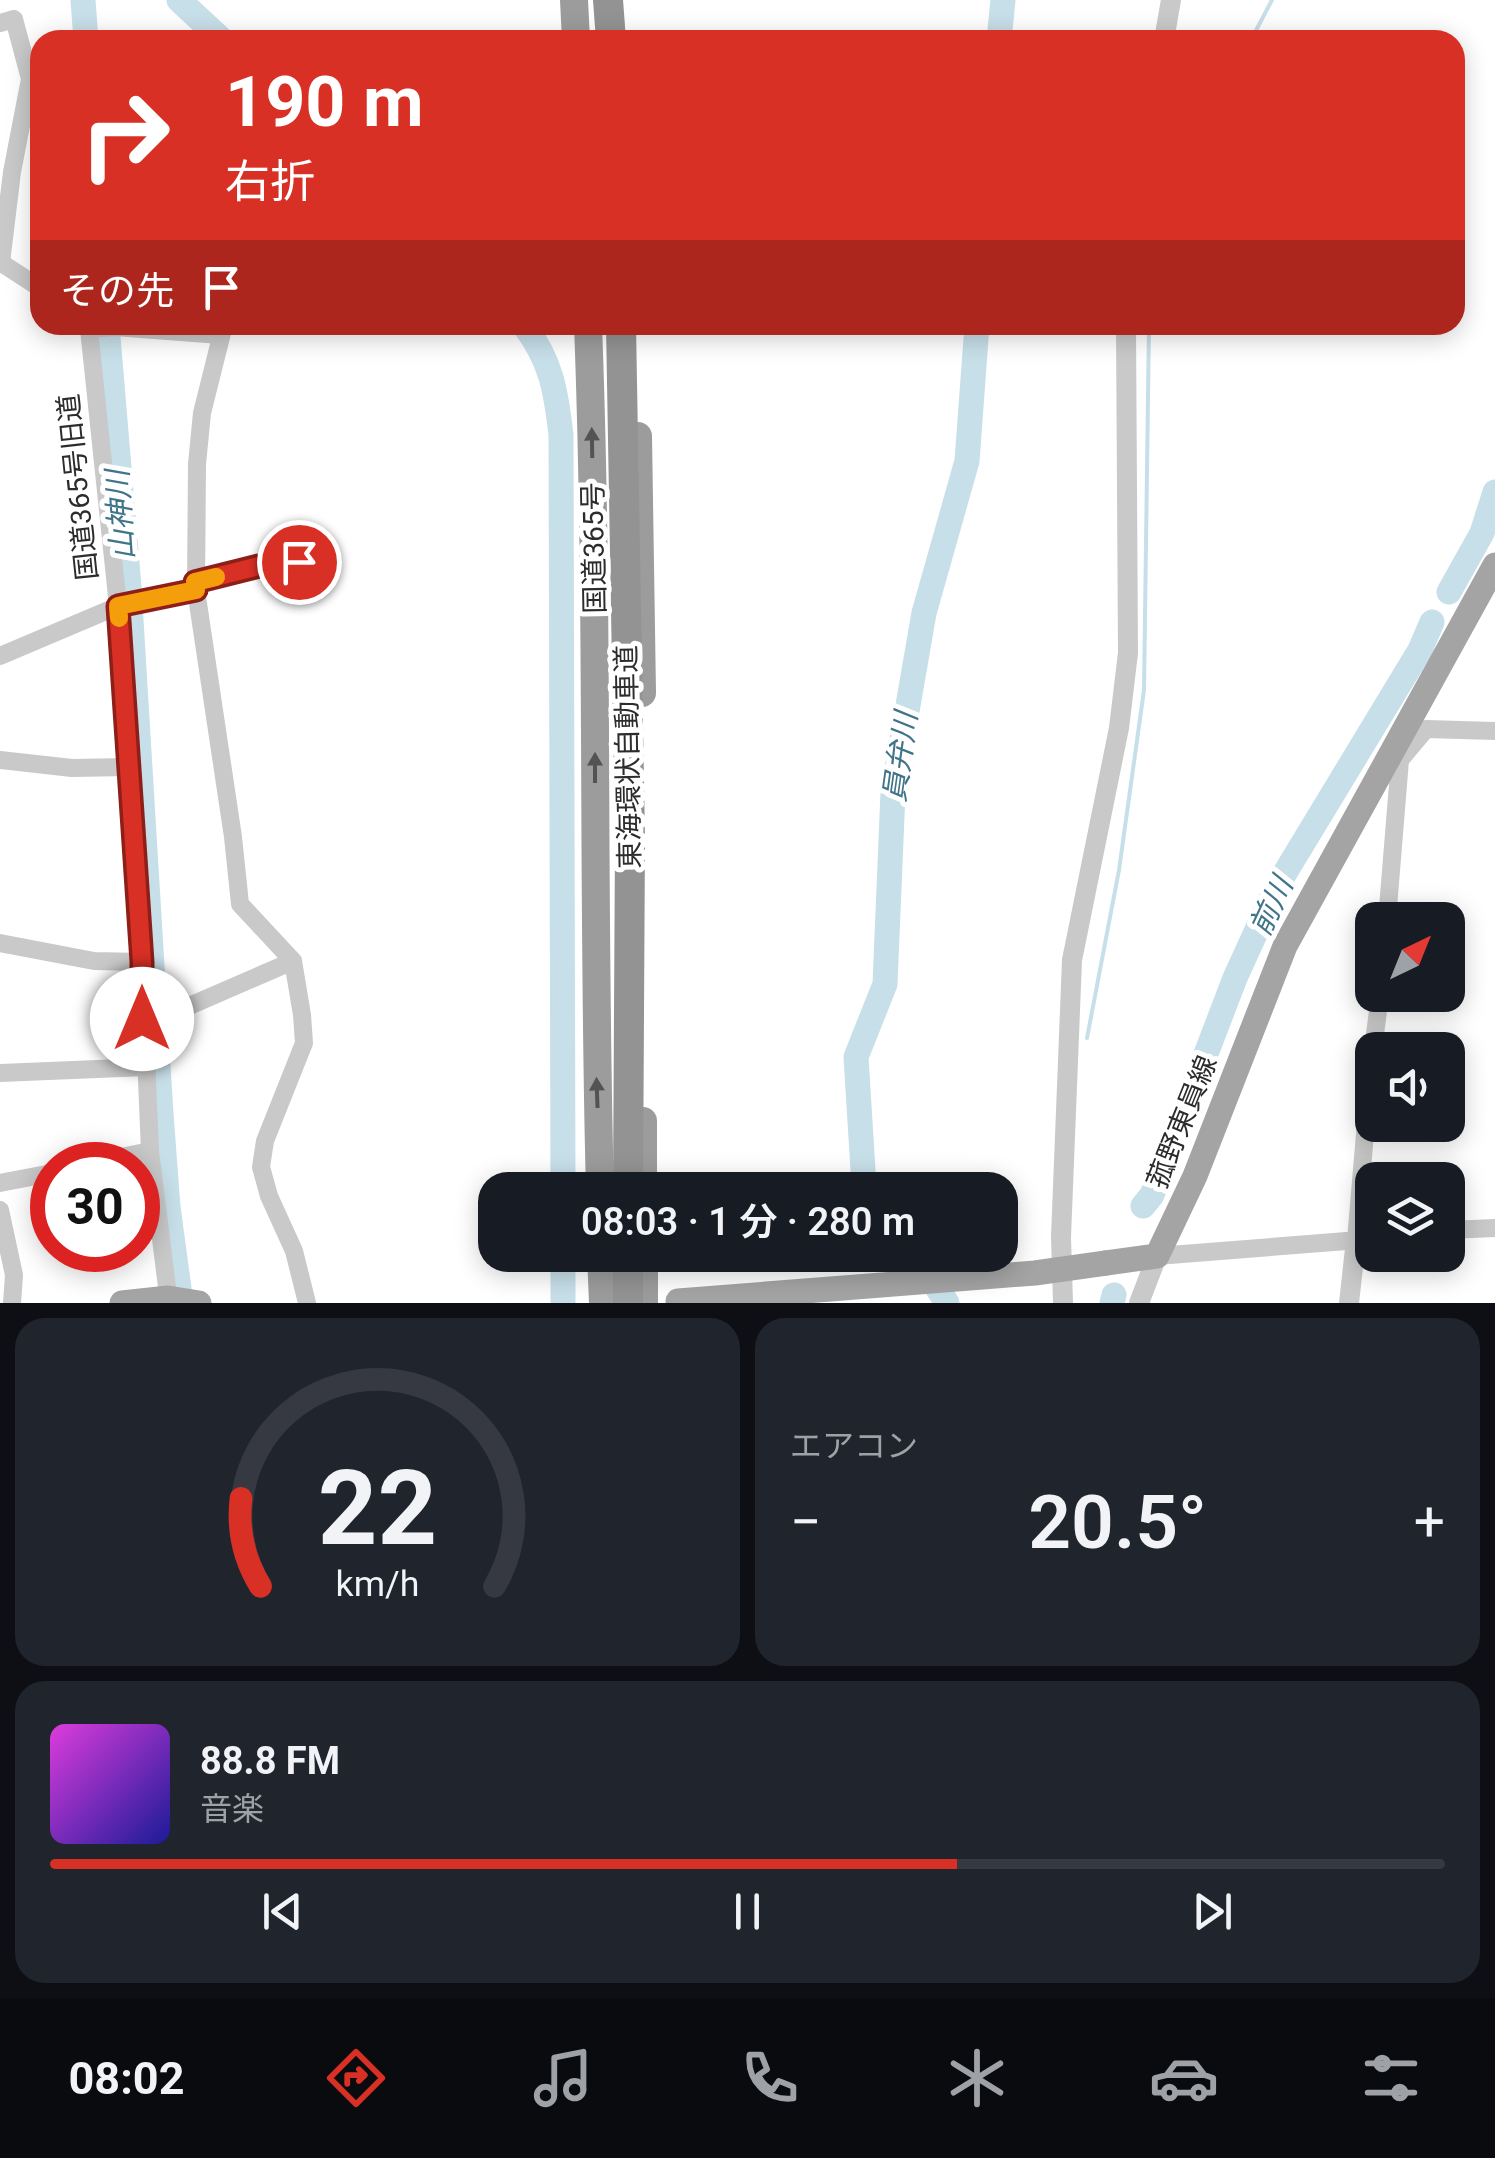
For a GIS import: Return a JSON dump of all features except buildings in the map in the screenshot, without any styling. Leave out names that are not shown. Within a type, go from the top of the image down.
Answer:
[{"type":"highway","points":[[574,0],[576,30]]},
{"type":"highway","points":[[608,0],[610,30]]},
{"type":"highway","points":[[621,0],[623,30]]},
{"type":"highway","name":"国道365号","points":[[588,335],[599,1172]]},
{"type":"highway","name":"東海環状自動車道","points":[[621,335],[630,838],[628,1172]]},
{"type":"highway","name":"国道365号","points":[[635,335],[642,628],[643,1172]]},
{"type":"highway","points":[[601,1272],[602,1303]]},
{"type":"highway","points":[[628,1272],[628,1303]]},
{"type":"highway","points":[[644,1272],[644,1303]]},
{"type":"main road","name":"菰野東員線","points":[[1157,1256],[1195,1176],[1284,946],[1394,757],[1495,565]]},
{"type":"main road","points":[[667,1302],[1036,1273],[1157,1256]]},
{"type":"main road","points":[[122,1303],[180,1301]]},
{"type":"street","points":[[1166,30],[1172,0]]},
{"type":"street","points":[[0,23],[14,19],[30,79],[0,262],[30,282]]},
{"type":"street","name":"国道365号旧道","points":[[98,335],[126,604],[129,767],[142,962],[153,1018],[146,1067],[150,1142]]},
{"type":"street","points":[[221,335],[202,413],[195,586],[234,837],[240,904],[293,961],[304,1043],[265,1140],[261,1167],[269,1196],[294,1251],[306,1303]]},
{"type":"street","points":[[1063,1303],[1061,1237],[1072,960],[1119,728],[1128,653],[1126,335]]},
{"type":"street","points":[[0,656],[126,604],[259,566],[305,564],[303,583]]},
{"type":"street","points":[[1387,902],[1394,757],[1426,729],[1495,731]]},
{"type":"street","points":[[0,760],[72,768],[129,767]]},
{"type":"street","points":[[0,943],[94,960],[142,962]]},
{"type":"street","points":[[153,1018],[293,961]]},
{"type":"street","points":[[0,1073],[146,1067]]},
{"type":"street","points":[[0,1183],[30,1177]]},
{"type":"street","name":"国道365号旧道","points":[[160,1200],[180,1301]]},
{"type":"street","points":[[0,1210],[14,1276],[12,1303]]},
{"type":"street","points":[[1465,1229],[1495,1228]]},
{"type":"street","points":[[1139,1303],[1157,1256],[1355,1240]]},
{"type":"street","points":[[1349,1303],[1356,1272]]},
{"type":"waterway","name":"山神川","points":[[83,0],[85,30]]},
{"type":"waterway","name":"山神川","points":[[179,0],[211,30]]},
{"type":"waterway","name":"員弁川","points":[[1000,30],[1003,0]]},
{"type":"waterway","points":[[1256,30],[1272,0]]},
{"type":"waterway","name":"山神川","points":[[108,335],[129,587],[168,1207],[181,1303]]},
{"type":"waterway","name":"山神川","points":[[530,335],[551,377],[561,435],[563,1172]]},
{"type":"waterway","name":"員弁川","points":[[863,1172],[856,1057],[885,984],[893,792],[924,613],[967,461],[976,335]]},
{"type":"waterway","points":[[1087,1038],[1119,870],[1144,690],[1149,335]]},
{"type":"waterway","name":"前川","points":[[1449,592],[1482,533],[1495,492]]},
{"type":"waterway","name":"前川","points":[[1143,1206],[1152,1195],[1235,978],[1277,886],[1420,650],[1432,622]]},
{"type":"waterway","name":"山神川","points":[[563,1272],[563,1303]]},
{"type":"waterway","name":"員弁川","points":[[927,1272],[947,1303]]},
{"type":"waterway","name":"前川","points":[[1112,1303],[1114,1295]]},
{"type":"slow traffic","points":[[119,618],[118,606],[196,590],[195,582],[216,577]]},
{"type":"route","points":[[142,1019],[142,962],[118,606],[196,590],[195,582],[259,566],[299,562]]}]
